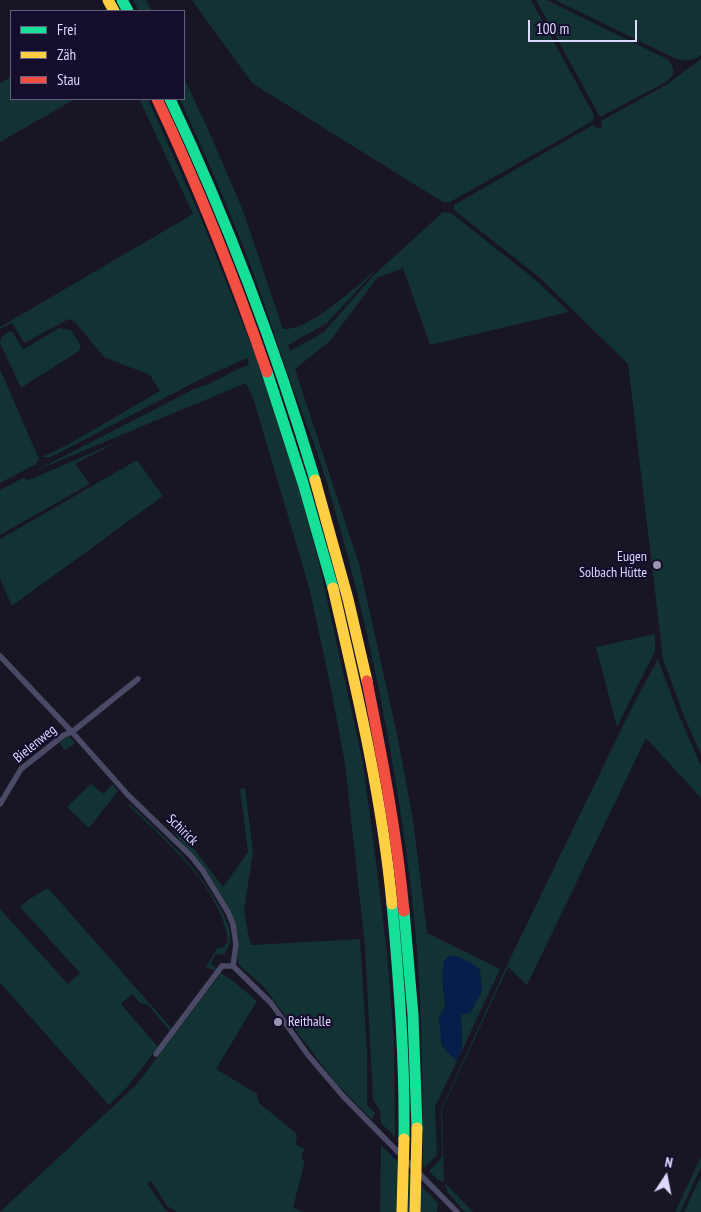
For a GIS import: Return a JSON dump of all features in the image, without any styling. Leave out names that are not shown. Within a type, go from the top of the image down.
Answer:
[{"type":"highway","points":[[157,100],[224,252],[252,326],[296,456],[342,619],[368,742],[388,875],[396,948],[401,1023],[404,1126],[402,1212]]},
{"type":"highway","points":[[170,100],[243,267],[263,322],[308,452],[354,616],[380,740],[400,873],[414,1024],[417,1133],[415,1212]]},
{"type":"street","name":"Schirick","points":[[0,656],[128,795],[191,856],[203,871],[228,912],[233,924],[236,944],[233,966]]},
{"type":"street","points":[[72,732],[138,679]]},
{"type":"street","name":"Bielenweg","points":[[0,804],[20,769],[64,735],[72,732]]},
{"type":"street","points":[[156,1054],[222,966],[233,966],[271,1003],[308,1055],[343,1096],[457,1212]]},
{"type":"green space","points":[[133,0],[146,0],[151,10],[138,10]]},
{"type":"green space","points":[[192,0],[531,0],[594,115],[593,121],[450,202],[443,202],[252,83]]},
{"type":"green space","points":[[536,0],[547,0],[669,60],[673,68],[673,75],[666,82],[600,117]]},
{"type":"green space","points":[[555,0],[701,0],[701,55],[688,60],[674,58]]},
{"type":"green space","points":[[701,59],[701,754],[685,719],[663,659],[628,364],[540,278],[454,210],[454,205],[593,125],[598,128],[602,127],[601,121],[666,85]]},
{"type":"green space","points":[[10,78],[10,100],[73,100],[0,142],[0,83]]},
{"type":"green space","points":[[185,80],[242,208],[283,329],[294,328],[319,315],[377,269],[327,323],[288,345],[290,351],[324,332],[374,275],[443,212],[451,213],[537,281],[569,312],[430,345],[403,268],[377,278],[330,341],[295,369],[359,564],[397,734],[413,820],[427,933],[500,969],[459,1057],[462,1047],[461,1015],[481,991],[480,970],[442,973],[445,1006],[439,1018],[442,1046],[457,1061],[435,1107],[437,1155],[425,1167],[423,1165],[421,1026],[415,923],[404,833],[375,669],[349,561],[318,455],[245,250],[180,100],[185,100]]},
{"type":"green space","points":[[139,100],[148,100],[201,218],[263,375],[283,430],[319,563],[363,763],[387,953],[394,1041],[395,1137],[381,1123],[380,1110],[373,1100],[365,947],[345,763],[329,679],[309,587],[253,398],[246,383],[35,471],[194,389],[249,365],[247,358],[205,377],[51,457],[42,457],[67,445],[160,391],[150,375],[104,357],[75,322],[69,319],[24,343],[12,323],[0,329],[0,327],[193,214]]},
{"type":"green space","points":[[59,328],[71,330],[81,346],[79,351],[21,388],[0,343],[2,337],[11,331],[24,349]]},
{"type":"green space","points":[[0,369],[39,459],[36,464],[0,483]]},
{"type":"green space","points":[[119,441],[75,464],[90,484],[0,535],[0,490],[23,478],[29,480]]},
{"type":"green space","points":[[137,460],[163,496],[12,606],[0,579],[0,539]]},
{"type":"green space","points":[[655,634],[655,651],[617,727],[596,647]]},
{"type":"green space","points":[[658,659],[678,713],[701,766],[701,798],[646,738],[527,985],[508,967],[442,1109],[444,1182],[438,1180],[429,1171],[442,1157],[441,1109],[507,965],[634,703]]},
{"type":"green space","points":[[69,736],[75,743],[65,750],[59,743]]},
{"type":"green space","points":[[91,784],[104,794],[112,784],[118,791],[89,828],[67,807]]},
{"type":"green space","points":[[245,788],[253,852],[244,910],[251,945],[360,939],[367,1052],[367,1105],[375,1113],[372,1120],[333,1080],[263,986],[239,965],[237,957],[239,939],[231,912],[209,875],[178,838],[169,824],[194,849],[223,887],[248,852],[240,789]]},
{"type":"green space","points":[[130,804],[168,840],[190,865],[220,908],[228,924],[230,937],[229,945],[224,955],[216,954],[211,964],[217,968],[216,971],[206,967],[217,948],[222,948],[228,942],[224,922],[215,903],[190,867],[128,805]]},
{"type":"green space","points":[[48,888],[172,1029],[170,1031],[148,1005],[140,1003],[132,994],[121,1004],[158,1047],[128,1086],[109,1105],[0,983],[0,909],[68,984],[80,973],[20,907]]},
{"type":"green space","points":[[221,973],[257,1001],[216,1069],[257,1094],[259,1103],[296,1133],[297,1139],[295,1144],[304,1149],[301,1159],[305,1160],[293,1208],[304,1212],[177,1212],[167,1206],[151,1181],[147,1183],[164,1208],[169,1212],[0,1212],[137,1084]]},
{"type":"green space","points":[[381,1145],[438,1203],[437,1212],[380,1212]]},
{"type":"green space","points":[[701,1157],[701,1167],[680,1212],[675,1212]]},
{"type":"green space","points":[[701,1176],[701,1212],[684,1212]]},
{"type":"green space","points":[[444,1182],[473,1212],[465,1212],[448,1193]]},
{"type":"water","points":[[449,956],[459,957],[480,970],[482,991],[471,1012],[461,1015],[462,1047],[457,1061],[442,1046],[439,1018],[445,1006],[442,973],[444,961]]},
{"type":"traffic: fast","points":[[122,0],[127,10]]},
{"type":"traffic: fast","points":[[170,100],[212,192],[250,287],[284,383],[315,480]]},
{"type":"traffic: fast","points":[[267,372],[303,483],[333,588]]},
{"type":"traffic: fast","points":[[392,904],[401,1021],[404,1139]]},
{"type":"traffic: fast","points":[[404,911],[413,1015],[417,1128]]},
{"type":"traffic: slow","points":[[108,0],[113,10]]},
{"type":"traffic: slow","points":[[315,480],[348,599],[367,681]]},
{"type":"traffic: slow","points":[[333,588],[360,705],[375,784],[388,864],[392,904]]},
{"type":"traffic: slow","points":[[415,1212],[417,1128]]},
{"type":"traffic: slow","points":[[402,1212],[404,1139]]},
{"type":"traffic: jam","points":[[157,100],[216,234],[267,372]]},
{"type":"traffic: jam","points":[[367,681],[393,824],[404,911]]},
{"type":"place","name":"Eugen Solbach Hütte","points":[[657,565]]},
{"type":"place","name":"Reithalle","points":[[278,1022]]}]
